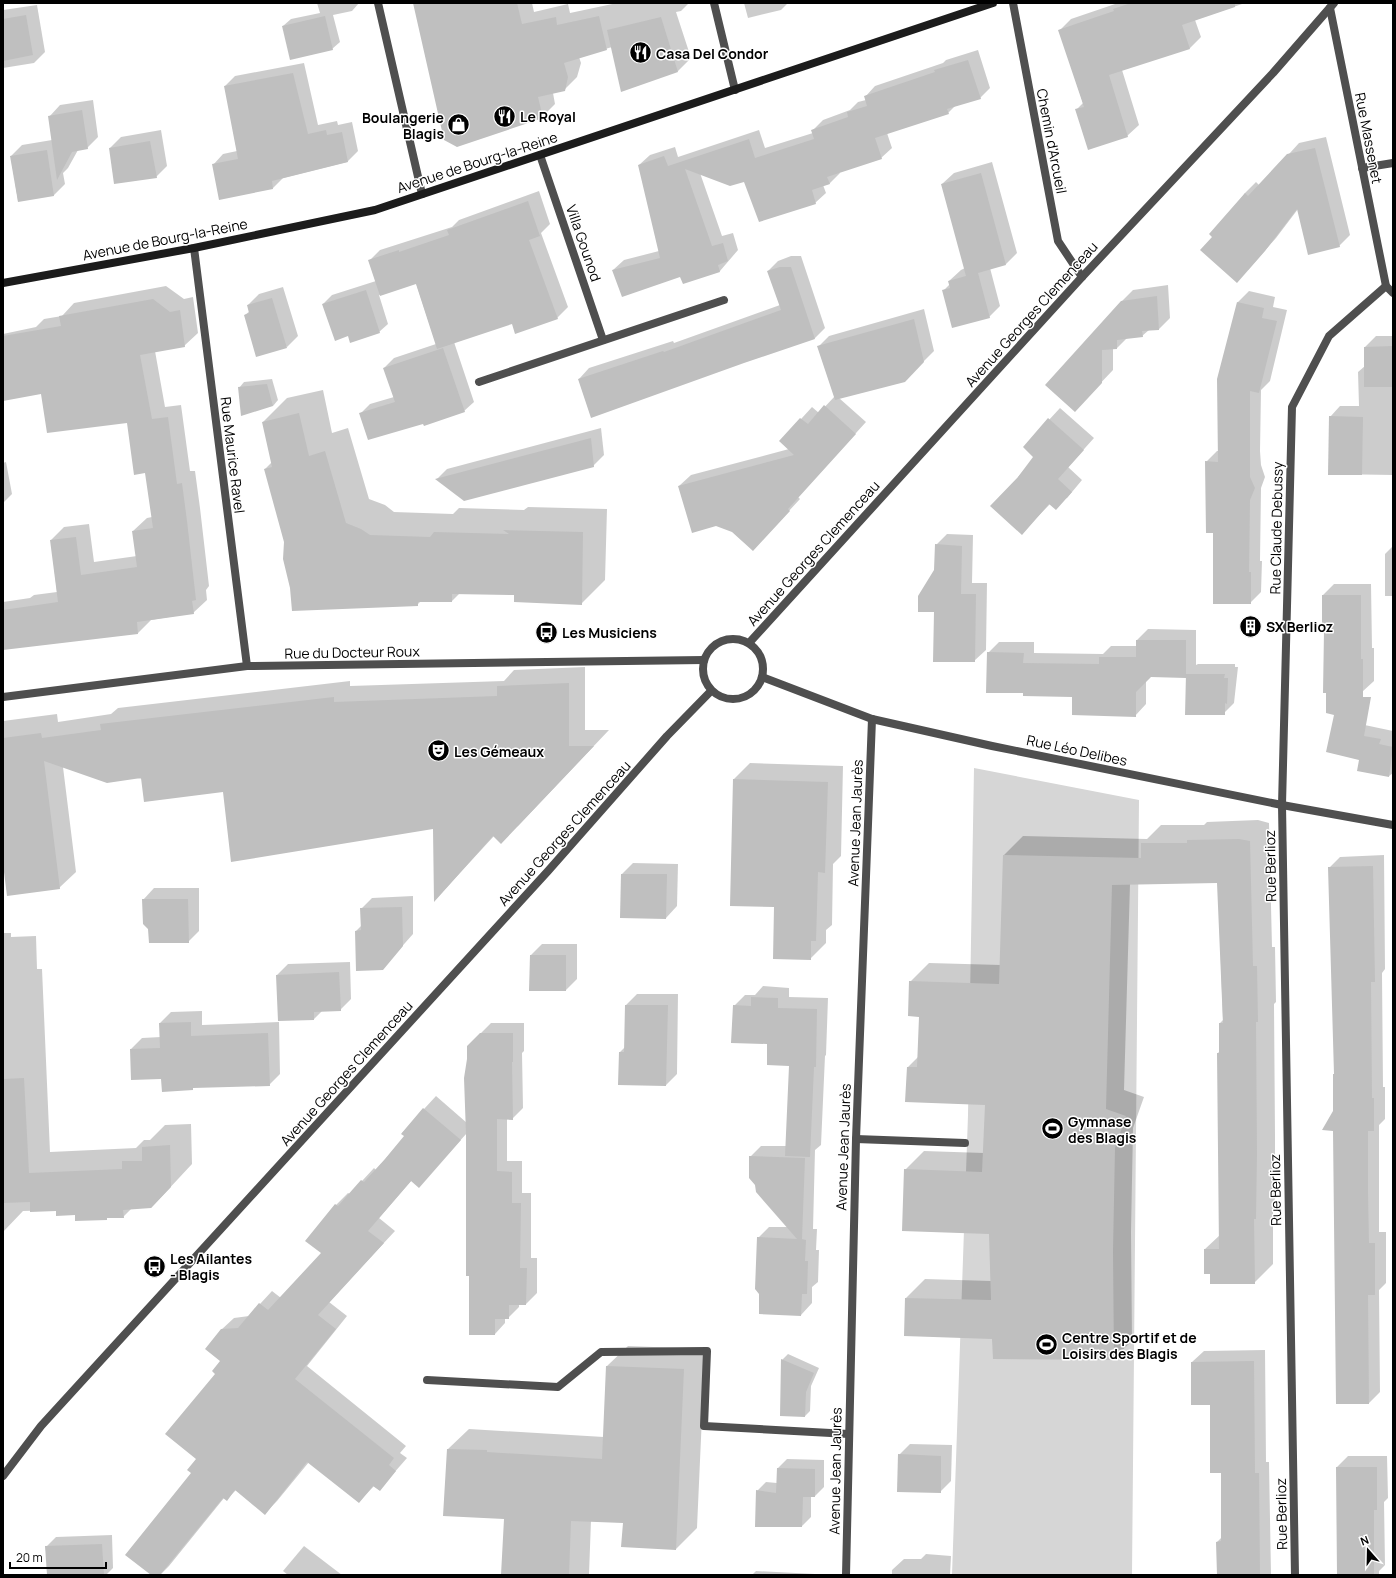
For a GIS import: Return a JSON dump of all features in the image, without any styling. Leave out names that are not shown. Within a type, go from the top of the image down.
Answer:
[{"type":"main road","name":"Avenue de Bourg-la-Reine","points":[[3,283],[194,248],[375,210],[993,3]]},
{"type":"street","points":[[378,3],[422,194]]},
{"type":"street","points":[[714,3],[735,90]]},
{"type":"street","name":"Chemin d'Arcueil","points":[[1013,3],[1058,241],[1082,277]]},
{"type":"street","name":"Avenue Georges Clemenceau","points":[[749,643],[1082,277],[1273,73],[1331,5]]},
{"type":"street","name":"Rue Massenet","points":[[1331,5],[1386,286]]},
{"type":"street","name":"Villa Gounod","points":[[540,155],[604,340]]},
{"type":"street","points":[[1362,168],[1393,162]]},
{"type":"street","name":"Rue Maurice Ravel","points":[[194,248],[247,666]]},
{"type":"street","points":[[1386,286],[1393,293]]},
{"type":"street","name":"Rue Claude Debussy","points":[[1282,805],[1292,407],[1329,336],[1386,286]]},
{"type":"street","points":[[479,382],[724,300]]},
{"type":"street","points":[[731,638],[740,639],[749,643],[756,649],[762,658],[764,668],[758,685],[753,692],[745,697],[727,699],[719,696],[711,690],[703,676],[704,660],[711,648],[722,641],[731,638]]},
{"type":"street","name":"Rue du Docteur Roux","points":[[3,697],[247,666],[704,660]]},
{"type":"street","name":"Rue Léo Delibes","points":[[762,677],[872,719],[992,746],[1282,805],[1393,825]]},
{"type":"street","name":"Avenue Georges Clemenceau","points":[[3,1476],[40,1426],[543,877],[666,736],[711,690]]},
{"type":"street","name":"Avenue Jean Jaurès","points":[[846,1575],[856,1139],[872,719]]},
{"type":"street","name":"Rue Berlioz","points":[[1282,805],[1295,1575]]},
{"type":"street","points":[[856,1139],[965,1143]]},
{"type":"street","points":[[427,1380],[558,1387],[601,1352],[707,1351],[704,1426],[849,1434]]},
{"type":"shaded area","name":"Centre Sportif et de Loisirs des Blagis","points":[[974,768],[1139,800],[1132,1575],[952,1575],[968,1115]]},
{"type":"building","points":[[413,3],[517,3],[522,24],[556,17],[557,25],[599,16],[607,50],[564,63],[568,77],[565,91],[538,97],[543,118],[457,147],[444,140]]},
{"type":"building","points":[[1131,3],[1235,3],[1235,7],[1182,25],[1190,49],[1109,75],[1128,137],[1088,150],[1075,109],[1084,107],[1058,30],[1114,11],[1113,9]]},
{"type":"building","points":[[26,15],[33,55],[3,61],[3,19]]},
{"type":"building","points":[[325,16],[333,50],[290,60],[282,26]]},
{"type":"building","points":[[661,17],[678,72],[621,92],[607,30]]},
{"type":"building","points":[[968,60],[981,99],[947,109],[949,114],[875,138],[882,159],[827,177],[830,184],[812,190],[816,204],[759,222],[744,182],[730,186],[685,169],[712,246],[723,243],[728,261],[718,265],[720,272],[683,284],[680,277],[622,297],[612,270],[660,258],[638,165],[664,156],[668,166],[749,139],[755,158],[814,139],[811,130],[848,117],[847,112],[867,106],[864,96],[935,72],[934,70]]},
{"type":"building","points":[[293,73],[308,134],[326,130],[327,135],[342,132],[348,162],[272,181],[273,189],[219,200],[212,164],[238,159],[224,86]]},
{"type":"building","points":[[82,110],[88,149],[72,152],[57,180],[48,116]]},
{"type":"building","points":[[150,141],[157,178],[114,184],[109,148]]},
{"type":"building","points":[[1315,148],[1340,247],[1308,255],[1297,209],[1265,251],[1237,283],[1200,250],[1212,237],[1209,234],[1245,193],[1248,196],[1287,154]]},
{"type":"building","points":[[47,150],[54,196],[18,202],[10,156]]},
{"type":"building","points":[[981,173],[1006,265],[978,273],[990,318],[952,328],[942,290],[950,288],[948,281],[966,276],[941,184]]},
{"type":"building","points":[[528,201],[540,236],[529,240],[558,319],[515,334],[512,324],[437,349],[416,284],[380,296],[368,260],[399,250],[399,252],[449,235],[447,230]]},
{"type":"building","points":[[780,267],[791,267],[815,339],[591,418],[578,379],[663,351],[664,352],[781,310],[767,271]]},
{"type":"building","points":[[366,290],[380,333],[350,343],[348,336],[335,341],[322,304]]},
{"type":"building","points":[[1157,296],[1159,330],[1142,331],[1143,337],[1117,340],[1117,349],[1102,350],[1102,383],[1075,412],[1045,385],[1121,301]]},
{"type":"building","points":[[272,298],[287,348],[256,357],[244,315],[249,313],[247,305]]},
{"type":"building","points":[[153,299],[170,312],[180,310],[185,347],[140,355],[152,419],[168,417],[177,484],[182,483],[196,600],[192,601],[194,614],[137,622],[138,634],[3,650],[3,610],[58,602],[50,540],[76,537],[81,575],[137,567],[132,531],[153,528],[145,473],[134,475],[127,423],[47,433],[41,394],[3,401],[3,336],[61,326],[59,316]]},
{"type":"building","points":[[1237,302],[1264,308],[1262,318],[1277,321],[1259,393],[1250,391],[1250,477],[1255,488],[1250,500],[1249,572],[1251,572],[1251,604],[1213,604],[1213,533],[1206,533],[1205,461],[1218,462],[1217,379]]},
{"type":"building","points":[[914,319],[924,362],[905,382],[835,400],[817,346]]},
{"type":"building","points":[[1393,346],[1393,387],[1364,387],[1364,347]]},
{"type":"building","points":[[443,348],[465,412],[424,426],[423,424],[368,440],[359,413],[395,402],[383,368]]},
{"type":"building","points":[[267,384],[273,406],[241,416],[238,387]]},
{"type":"building","points":[[824,405],[856,434],[788,509],[790,511],[753,551],[732,532],[716,526],[692,533],[678,486],[794,455],[779,441],[800,418],[808,424]]},
{"type":"building","points":[[299,413],[309,456],[325,451],[346,523],[361,529],[370,535],[430,537],[434,532],[509,534],[503,530],[583,532],[582,605],[514,602],[514,595],[452,594],[452,602],[418,602],[418,606],[292,611],[290,588],[283,559],[284,542],[264,469],[272,467],[262,422]]},
{"type":"building","points":[[1329,416],[1363,417],[1362,475],[1328,475]]},
{"type":"building","points":[[1048,418],[1084,450],[1058,479],[1072,492],[1056,510],[1049,504],[1022,535],[990,506],[1018,477],[1033,457],[1023,447]]},
{"type":"building","points":[[591,438],[594,467],[464,501],[435,479]]},
{"type":"building","points":[[935,544],[962,546],[961,594],[976,594],[975,662],[933,662],[934,612],[918,612],[918,596],[934,570]]},
{"type":"building","points":[[1322,595],[1361,595],[1361,659],[1363,659],[1363,697],[1371,697],[1364,736],[1381,739],[1379,744],[1393,747],[1389,777],[1357,771],[1359,760],[1326,752],[1334,715],[1326,713],[1326,693],[1323,693],[1324,631],[1322,631]]},
{"type":"building","points":[[1136,640],[1186,640],[1186,678],[1151,677],[1136,692],[1136,717],[1072,715],[1072,697],[1023,696],[1023,693],[986,693],[987,652],[1024,653],[1023,663],[1099,664],[1099,657],[1136,657]]},
{"type":"building","points":[[1186,674],[1225,674],[1224,678],[1228,678],[1225,715],[1185,715]]},
{"type":"building","points":[[569,683],[569,746],[594,746],[501,844],[493,836],[434,902],[433,829],[231,862],[223,792],[144,802],[141,778],[107,783],[44,761],[60,889],[7,896],[3,864],[3,738],[41,733],[42,738],[101,730],[100,724],[334,697],[334,702],[497,696],[497,686]]},
{"type":"building","points":[[733,779],[828,782],[825,873],[818,872],[816,941],[811,941],[811,960],[773,959],[774,907],[730,906]]},
{"type":"building","points":[[1239,839],[1250,841],[1253,966],[1257,966],[1257,1154],[1256,1219],[1254,1219],[1255,1284],[1210,1284],[1210,1274],[1204,1274],[1204,1249],[1219,1249],[1217,1053],[1219,1053],[1219,1023],[1223,1023],[1217,883],[1112,885],[1106,1109],[1126,1116],[1115,1148],[1113,1251],[1114,1360],[993,1359],[992,1339],[904,1336],[905,1298],[991,1300],[989,1234],[902,1231],[904,1169],[982,1172],[985,1105],[905,1102],[907,1067],[917,1067],[919,1017],[908,1016],[909,981],[999,984],[1003,855],[1141,858],[1141,843],[1187,843],[1187,840]]},
{"type":"building","points":[[1373,866],[1375,982],[1371,982],[1372,1098],[1374,1098],[1374,1131],[1368,1131],[1368,1193],[1369,1243],[1375,1243],[1375,1295],[1368,1295],[1369,1404],[1336,1404],[1333,1131],[1322,1130],[1333,1111],[1334,1074],[1328,867]]},
{"type":"building","points":[[621,874],[667,874],[666,919],[620,918]]},
{"type":"building","points":[[142,899],[188,899],[189,943],[149,943],[148,929],[143,924]]},
{"type":"building","points":[[402,907],[403,946],[383,970],[356,971],[355,931],[361,930],[360,908]]},
{"type":"building","points":[[530,955],[566,955],[566,991],[529,991]]},
{"type":"building","points":[[339,972],[341,1011],[314,1012],[314,1020],[278,1021],[276,975]]},
{"type":"building","points":[[751,997],[778,998],[778,1008],[817,1009],[816,1067],[814,1067],[810,1157],[785,1156],[789,1066],[767,1065],[767,1044],[731,1043],[733,1005],[751,1006]]},
{"type":"building","points":[[625,1005],[668,1005],[666,1086],[618,1085],[619,1052],[624,1052]]},
{"type":"building","points":[[191,1022],[191,1036],[268,1033],[270,1086],[193,1088],[193,1090],[162,1092],[161,1079],[131,1080],[130,1049],[160,1048],[159,1023]]},
{"type":"building","points":[[480,1033],[513,1033],[513,1120],[497,1119],[497,1171],[512,1172],[512,1203],[521,1203],[520,1268],[527,1268],[526,1305],[509,1305],[509,1319],[495,1319],[495,1335],[469,1335],[469,1276],[466,1276],[466,1134],[464,1078],[467,1059],[467,1046]]},
{"type":"building","points":[[24,1078],[29,1173],[122,1169],[122,1161],[142,1161],[142,1147],[170,1145],[171,1187],[151,1208],[123,1210],[124,1218],[107,1218],[107,1220],[75,1221],[75,1215],[56,1216],[56,1211],[30,1212],[30,1202],[3,1203],[3,1079]]},
{"type":"building","points":[[423,1108],[461,1140],[419,1188],[411,1181],[368,1231],[384,1243],[318,1315],[336,1329],[295,1379],[394,1458],[389,1465],[396,1471],[380,1491],[373,1486],[359,1503],[307,1462],[265,1515],[235,1490],[227,1501],[223,1498],[160,1575],[151,1575],[125,1555],[191,1473],[187,1470],[196,1459],[165,1434],[215,1374],[212,1371],[220,1361],[205,1349],[221,1329],[238,1328],[259,1303],[268,1310],[321,1253],[305,1241],[335,1204],[338,1206],[361,1180],[364,1182],[385,1159],[404,1136],[401,1134]]},
{"type":"building","points":[[749,1156],[805,1158],[802,1239],[806,1240],[805,1261],[808,1261],[807,1294],[802,1294],[801,1316],[759,1314],[759,1294],[755,1289],[757,1237],[797,1239],[756,1192],[755,1185],[749,1178]]},
{"type":"building","points":[[781,1359],[814,1373],[806,1392],[805,1417],[780,1416]]},
{"type":"building","points":[[1254,1361],[1255,1473],[1259,1473],[1260,1575],[1217,1575],[1216,1542],[1221,1541],[1221,1473],[1210,1473],[1210,1405],[1191,1405],[1191,1362]]},
{"type":"building","points":[[606,1366],[684,1369],[676,1550],[621,1547],[623,1523],[571,1521],[569,1575],[501,1575],[504,1519],[443,1516],[447,1449],[487,1450],[487,1452],[602,1459]]},
{"type":"building","points":[[898,1454],[941,1456],[941,1493],[897,1492]]},
{"type":"building","points":[[1336,1467],[1377,1467],[1377,1510],[1374,1510],[1374,1575],[1337,1575]]},
{"type":"building","points":[[777,1468],[815,1469],[815,1497],[803,1497],[802,1527],[755,1527],[756,1490],[776,1493]]},
{"type":"building","points":[[102,1544],[104,1575],[47,1575],[45,1546]]},
{"type":"place","name":"Casa Del Condor","points":[[641,53]]},
{"type":"place","name":"Le Royal","points":[[505,116]]},
{"type":"place","name":"Boulangerie Blagis","points":[[459,125]]},
{"type":"place","name":"SX Berlioz","points":[[1251,626]]},
{"type":"place","name":"Les Musiciens","points":[[546,632]]},
{"type":"place","name":"Les Gémeaux","points":[[438,751]]},
{"type":"place","name":"Gymnase des Blagis","points":[[1053,1129]]},
{"type":"place","name":"Les Ailantes - Blagis","points":[[154,1266]]},
{"type":"place","name":"Centre Sportif et de Loisirs des Blagis","points":[[1047,1345]]}]
